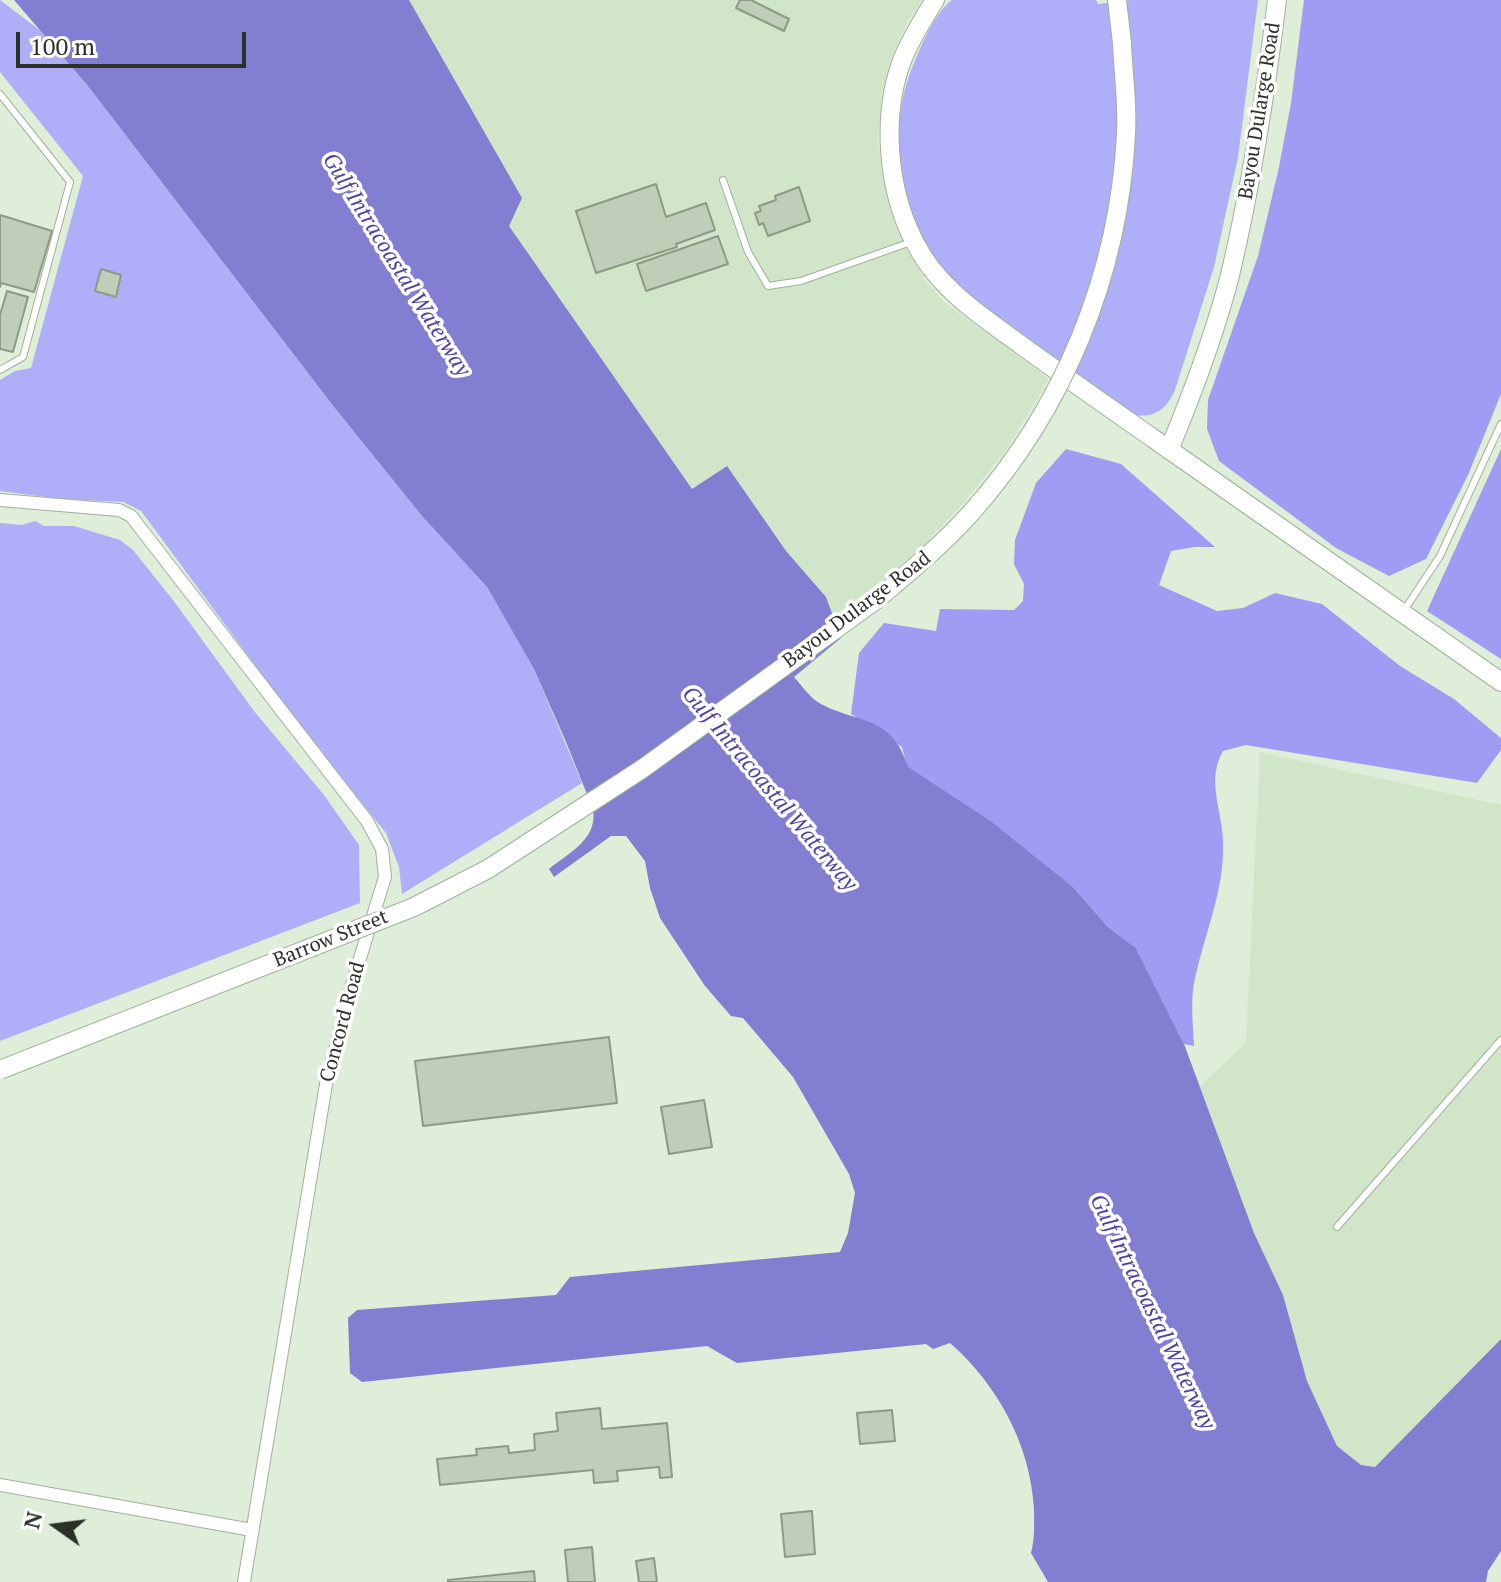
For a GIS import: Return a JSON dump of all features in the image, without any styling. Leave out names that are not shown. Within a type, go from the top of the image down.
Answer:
[{"type":"main road","points":[[935,0],[903,60],[894,94],[890,138],[895,179],[914,241],[935,274],[953,294],[1083,391],[1501,682]]},
{"type":"main road","name":"Bayou Dularge Road","points":[[642,769],[876,600],[934,552],[1017,456],[1068,368],[1104,272],[1122,188],[1127,131],[1117,0]]},
{"type":"main road","name":"Bayou Dularge Road","points":[[1169,450],[1196,383],[1230,274],[1255,158],[1277,0]]},
{"type":"main road","name":"Barrow Street","points":[[0,1070],[414,907],[488,869],[642,769]]},
{"type":"street","name":"Concord Road","points":[[0,500],[113,510],[125,512],[137,521],[231,648],[367,821],[378,837],[385,863],[382,890],[353,981],[326,1084],[244,1582]]},
{"type":"street","points":[[0,1485],[252,1530]]},
{"type":"lane","points":[[0,94],[70,182],[23,357],[0,370]]},
{"type":"lane","points":[[723,180],[748,252],[768,286],[801,281],[914,241]]},
{"type":"lane","points":[[1402,613],[1440,556],[1501,424]]},
{"type":"lane","points":[[1337,1227],[1501,1040]]},
{"type":"shaded area","points":[[0,0],[41,31],[88,86],[334,407],[422,516],[487,587],[534,669],[582,783],[402,894],[399,867],[386,833],[303,730],[141,511],[123,502],[61,499],[0,491],[0,380],[15,371],[31,368],[83,176],[0,72]]},
{"type":"shaded area","points":[[345,0],[922,0],[908,21],[892,56],[882,92],[878,138],[883,181],[904,246],[926,281],[945,303],[1049,379],[1007,449],[926,543],[869,591],[827,620],[667,544]]},
{"type":"shaded area","points":[[952,0],[1096,0],[1098,4],[1131,0],[1258,0],[1238,157],[1214,267],[1175,390],[1157,412],[1141,416],[1113,407],[960,290],[936,263],[922,240],[903,188],[898,133],[901,105],[926,36],[938,15]]},
{"type":"shaded area","points":[[1304,0],[1501,0],[1501,394],[1468,475],[1426,559],[1389,576],[1336,548],[1219,461],[1207,429],[1208,400],[1258,256],[1279,167]]},
{"type":"shaded area","points":[[1066,449],[1121,464],[1215,547],[1171,551],[1159,585],[1217,611],[1243,608],[1275,593],[1322,604],[1400,666],[1454,699],[1501,738],[1501,750],[1477,783],[1246,745],[1223,751],[1215,784],[1223,859],[1218,893],[1193,986],[1194,1046],[1184,1044],[1136,948],[1108,927],[1072,886],[991,821],[907,767],[902,747],[851,714],[859,653],[884,623],[936,631],[940,609],[1014,610],[1023,601],[1024,584],[1014,564],[1015,540],[1036,483]]},
{"type":"shaded area","points":[[1501,449],[1501,659],[1427,611]]},
{"type":"shaded area","points":[[35,521],[44,526],[74,526],[120,540],[133,550],[254,711],[324,795],[359,845],[360,903],[0,1041],[0,523],[22,525]]},
{"type":"shaded area","points":[[1260,752],[1501,805],[1501,1339],[1375,1467],[1361,1465],[1337,1446],[1307,1381],[1283,1295],[1254,1233],[1200,1086],[1246,1043]]},
{"type":"water","name":"Gulf Intracoastal Waterway","points":[[14,0],[409,0],[522,198],[509,226],[692,489],[727,466],[786,551],[826,597],[841,638],[794,677],[821,704],[883,729],[901,750],[908,767],[991,821],[1072,886],[1108,927],[1136,948],[1184,1044],[1254,1233],[1283,1295],[1307,1381],[1337,1446],[1361,1465],[1375,1467],[1501,1339],[1501,1551],[1488,1571],[1486,1582],[1048,1582],[1031,1553],[1034,1510],[1019,1440],[997,1397],[950,1343],[933,1349],[926,1344],[737,1363],[707,1346],[362,1382],[350,1373],[348,1318],[357,1310],[556,1295],[570,1277],[840,1252],[848,1233],[855,1193],[849,1174],[793,1077],[743,1018],[731,1016],[705,986],[660,918],[645,861],[626,836],[611,836],[554,877],[549,869],[587,837],[593,809],[534,669],[487,587],[422,516],[334,407],[88,86]]},
{"type":"building","points":[[740,0],[751,0],[789,19],[784,31],[736,8]]},
{"type":"building","points":[[656,184],[666,217],[706,203],[715,230],[676,244],[677,247],[596,273],[576,211]]},
{"type":"building","points":[[799,187],[810,221],[768,236],[763,223],[759,225],[755,213],[761,211],[759,206]]},
{"type":"building","points":[[0,215],[52,231],[34,292],[1,283],[0,287]]},
{"type":"building","points":[[718,236],[728,264],[646,291],[637,264]]},
{"type":"building","points":[[101,269],[121,275],[116,297],[95,291]]},
{"type":"building","points":[[7,291],[28,297],[13,352],[0,349],[0,315]]},
{"type":"building","points":[[609,1037],[617,1103],[423,1126],[415,1061]]},
{"type":"building","points":[[704,1100],[712,1147],[669,1154],[661,1107]]},
{"type":"building","points":[[600,1408],[602,1429],[667,1423],[672,1477],[660,1478],[659,1467],[617,1471],[618,1481],[594,1483],[593,1470],[440,1485],[437,1459],[477,1455],[476,1449],[508,1446],[509,1453],[535,1450],[534,1434],[558,1431],[556,1413]]},
{"type":"building","points":[[892,1410],[895,1441],[860,1444],[857,1413]]},
{"type":"building","points":[[812,1511],[815,1554],[785,1557],[781,1514]]},
{"type":"building","points":[[592,1547],[595,1582],[568,1582],[565,1550]]},
{"type":"building","points":[[654,1558],[657,1582],[639,1582],[636,1561]]},
{"type":"building","points":[[534,1571],[535,1582],[448,1582],[448,1580]]}]
